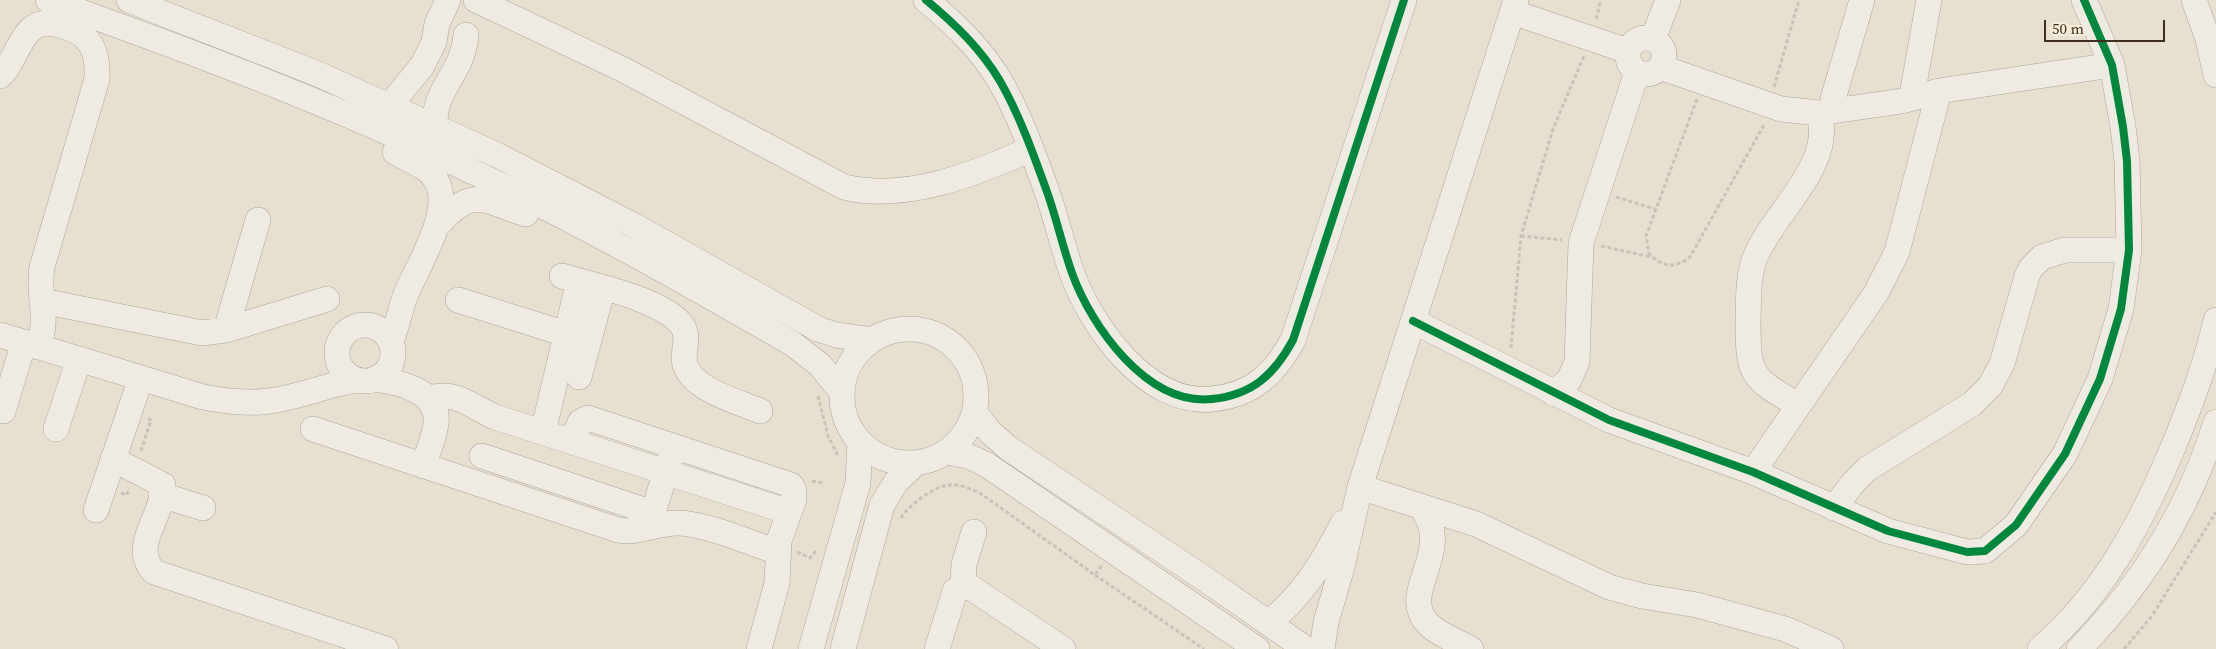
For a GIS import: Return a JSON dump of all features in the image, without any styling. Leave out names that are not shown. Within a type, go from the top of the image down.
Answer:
[{"type":"street","points":[[48,0],[222,64],[469,169],[565,219],[793,344],[820,365],[842,392]]},
{"type":"street","points":[[128,0],[241,43],[390,105],[505,159],[633,225],[818,329],[836,335],[872,340]]},
{"type":"street","points":[[390,105],[412,77],[420,70],[432,46],[437,24],[448,0]]},
{"type":"street","points":[[926,0],[965,35],[984,57],[1000,82],[1031,150],[1047,191],[1072,274],[1096,318],[1126,359],[1154,385],[1189,398],[1227,398],[1245,392],[1257,384],[1278,364],[1293,340],[1404,0]]},
{"type":"street","points":[[1554,394],[1569,380],[1577,362],[1581,243],[1668,0]]},
{"type":"street","points":[[1798,405],[1764,385],[1751,367],[1748,352],[1749,284],[1752,266],[1759,248],[1818,157],[1823,135],[1826,106],[1862,0]]},
{"type":"street","points":[[1913,90],[1929,0]]},
{"type":"street","points":[[1413,322],[1554,394],[1616,423],[1753,472],[1870,524],[1907,537],[1942,554],[1967,562],[1981,563],[1999,554],[2009,541],[2016,525],[2055,470],[2091,401],[2115,332],[2121,308],[2129,250],[2127,161],[2112,65],[2084,0]]},
{"type":"street","points":[[2194,0],[2208,39],[2216,74]]},
{"type":"street","points":[[435,127],[436,108],[442,89],[450,82],[463,56],[466,35],[479,2],[624,70],[844,187],[873,192],[917,187],[975,172],[1031,150]]},
{"type":"street","points":[[1322,649],[1326,622],[1342,567],[1360,487],[1514,6],[1590,39],[1649,57],[1773,100]]},
{"type":"street","points":[[0,76],[7,68],[23,38],[34,28],[47,23],[54,23],[76,30],[86,38],[96,57],[97,79],[42,267],[40,290],[44,324],[31,344],[4,399]]},
{"type":"street","points":[[437,24],[466,35]]},
{"type":"street","points":[[1649,57],[1704,82],[1773,100],[1808,101],[1826,106],[1902,101],[1938,91],[2112,65]]},
{"type":"street","points":[[1826,106],[1913,90],[1938,91]]},
{"type":"street","points":[[1753,472],[1876,293],[1891,266],[1897,252],[1938,91]]},
{"type":"street","points":[[0,335],[203,398],[222,401],[261,402],[299,395],[333,384],[365,380],[385,373],[405,296],[436,226],[441,196],[434,177],[425,168],[386,146],[369,125]]},
{"type":"street","points":[[436,226],[462,204],[474,199],[492,200],[531,216],[565,219]]},
{"type":"street","points":[[226,330],[258,220]]},
{"type":"street","points":[[1834,508],[1853,482],[1867,469],[1972,404],[1990,386],[2002,364],[2030,268],[2042,256],[2065,250],[2129,250]]},
{"type":"street","points":[[532,502],[557,437],[570,278],[640,299],[678,321],[685,332],[685,362],[693,379],[760,411]]},
{"type":"street","points":[[579,377],[603,288]]},
{"type":"street","points":[[367,324],[405,296]]},
{"type":"street","points":[[42,301],[190,332],[226,330],[327,299]]},
{"type":"street","points":[[458,300],[566,334]]},
{"type":"street","points":[[2041,649],[2088,600],[2107,576],[2138,524],[2181,428],[2207,356],[2216,320]]},
{"type":"street","points":[[424,466],[436,422],[421,393],[379,328],[367,324],[353,326],[347,330],[339,341],[337,355],[341,368],[365,380],[421,393],[456,397],[495,418],[789,512]]},
{"type":"street","points":[[914,329],[928,332],[954,346],[971,370],[977,399],[975,413],[964,436],[947,452],[926,462],[915,464],[891,461],[874,454],[860,442],[846,419],[842,392],[848,368],[858,353],[872,340],[899,330],[914,329]]},
{"type":"street","points":[[299,395],[323,373],[337,355]]},
{"type":"street","points":[[56,429],[79,359]]},
{"type":"street","points":[[100,499],[124,465],[129,413],[141,378]]},
{"type":"street","points":[[975,413],[990,432],[1008,448],[1306,649]]},
{"type":"street","points":[[473,482],[495,418]]},
{"type":"street","points":[[557,437],[588,418],[788,482],[793,488],[795,495],[782,530],[778,553],[777,584],[759,649]]},
{"type":"street","points":[[2079,649],[2128,592],[2168,535],[2183,508],[2216,422]]},
{"type":"street","points":[[313,429],[618,530],[633,531],[650,520],[674,445]]},
{"type":"street","points":[[811,649],[858,482],[860,442]]},
{"type":"street","points":[[947,452],[968,456],[987,465],[1257,649]]},
{"type":"street","points":[[482,456],[542,476],[650,520],[690,524],[778,553]]},
{"type":"street","points":[[843,649],[882,505],[896,482],[915,464]]},
{"type":"street","points":[[124,465],[162,484],[164,488],[145,548],[146,561],[154,572],[386,649]]},
{"type":"street","points":[[1360,487],[1493,531],[1608,588],[1707,608],[1784,629],[1821,646]]},
{"type":"street","points":[[1268,623],[1290,605],[1308,584],[1330,548],[1360,487]]},
{"type":"street","points":[[161,495],[203,508]]},
{"type":"street","points":[[1421,507],[1432,528],[1434,543],[1418,595],[1420,610],[1423,617],[1433,628],[1471,649]]},
{"type":"street","points":[[937,649],[953,596],[963,586],[964,564],[974,532]]},
{"type":"street","points":[[963,586],[972,586],[1063,649]]},
{"type":"path","points":[[1509,371],[1521,236],[1553,129],[1590,39],[1600,0]]},
{"type":"path","points":[[1704,82],[1646,236],[1649,253],[1664,265],[1678,265],[1685,262],[1694,252],[1773,100],[1799,0]]},
{"type":"path","points":[[1599,191],[1655,209]]},
{"type":"path","points":[[817,391],[828,436],[840,462]]},
{"type":"path","points":[[100,499],[127,495],[124,465],[151,420],[129,413]]},
{"type":"path","points":[[2124,649],[2152,616],[2216,512]]},
{"type":"path","points":[[778,553],[794,551],[810,558],[815,554],[819,545]]},
{"type":"path","points":[[1095,575],[1204,649]]},
{"type":"cycle path","points":[[926,0],[947,18],[976,48],[1000,81],[1025,134],[1041,175],[1072,273],[1093,316],[1108,338],[1144,376],[1165,390],[1188,398],[1212,399],[1239,393],[1260,381],[1270,373],[1293,340],[1404,0]]},
{"type":"cycle path","points":[[1413,321],[1609,420],[1753,472],[1888,531],[1967,552],[1985,551],[2016,525],[2065,454],[2100,379],[2121,309],[2129,250],[2127,161],[2123,127],[2112,65],[2084,0]]}]
